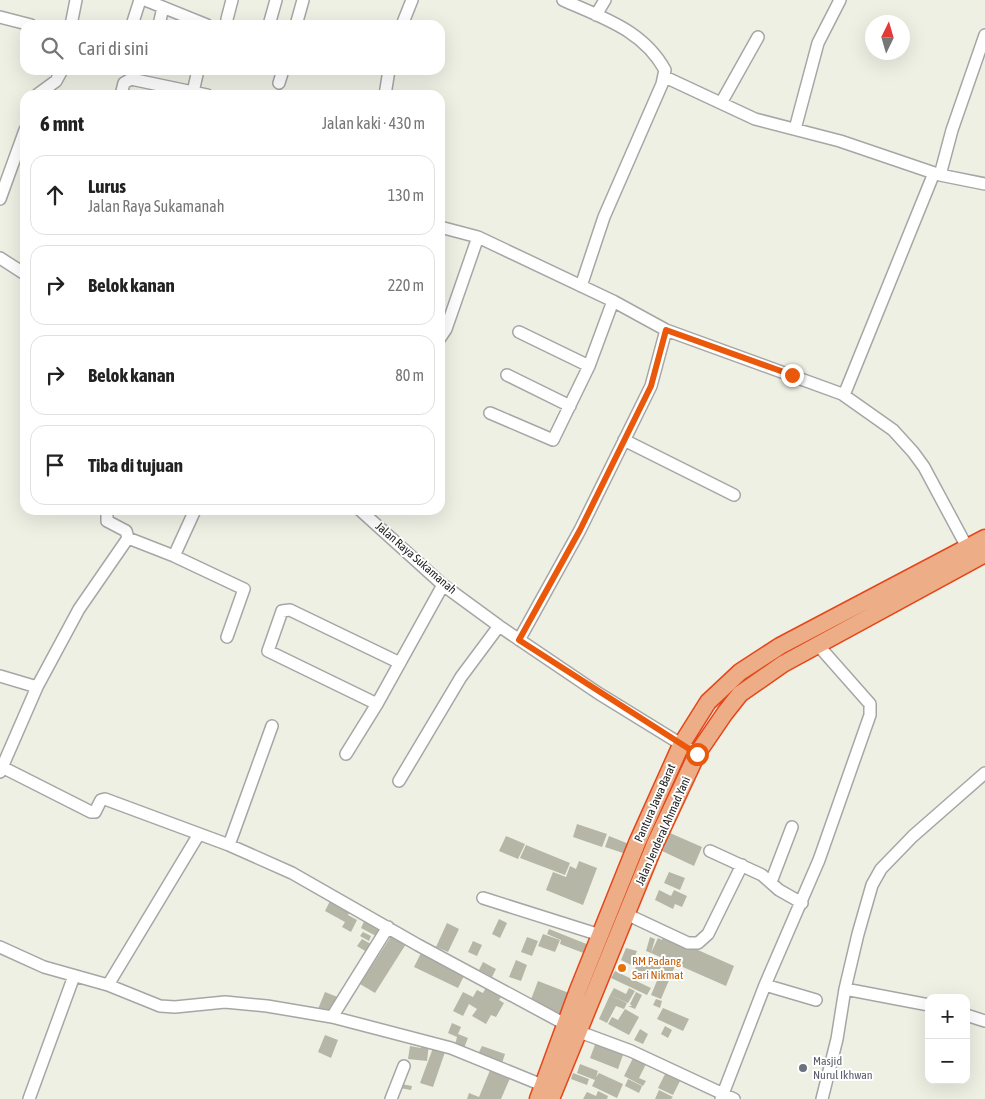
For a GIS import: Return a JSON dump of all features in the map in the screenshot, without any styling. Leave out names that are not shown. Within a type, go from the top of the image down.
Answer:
[{"type":"highway","name":"Pantura Jawa Barat","points":[[540,1092],[571,1028],[600,935],[637,844],[681,745],[708,702],[723,686],[751,664],[780,646],[968,549],[985,538]]},
{"type":"highway","name":"Jalan Jenderal Ahmad Yani","points":[[551,1099],[571,1028],[626,914],[655,844],[697,754],[710,733],[740,694],[776,668],[817,644],[985,554]]},
{"type":"street","points":[[72,20],[76,0]]},
{"type":"street","points":[[134,20],[140,0]]},
{"type":"street","points":[[145,0],[195,20]]},
{"type":"street","points":[[227,18],[232,0]]},
{"type":"street","points":[[270,20],[276,0]]},
{"type":"street","points":[[297,20],[303,0]]},
{"type":"street","points":[[404,20],[412,0]]},
{"type":"street","points":[[563,0],[620,26],[651,47],[665,70],[665,77],[604,217],[581,286]]},
{"type":"street","points":[[596,14],[605,0]]},
{"type":"street","points":[[794,129],[818,43],[840,0]]},
{"type":"street","points":[[159,20],[163,7]]},
{"type":"street","points":[[0,17],[20,22]]},
{"type":"street","points":[[844,395],[937,174],[985,35]]},
{"type":"street","points":[[721,103],[758,37]]},
{"type":"street","points":[[44,90],[56,81],[59,75]]},
{"type":"street","points":[[193,90],[197,75]]},
{"type":"street","points":[[279,83],[281,75]]},
{"type":"street","points":[[386,90],[388,75]]},
{"type":"street","points":[[123,90],[127,81],[146,76],[187,90]]},
{"type":"street","points":[[665,77],[755,119],[840,141],[937,174],[985,184]]},
{"type":"street","points":[[0,198],[20,144]]},
{"type":"street","points":[[445,228],[478,237],[581,286],[666,330],[763,363],[844,395],[893,430],[913,452],[924,467],[968,549]]},
{"type":"street","points":[[445,330],[478,237]]},
{"type":"street","points":[[0,258],[20,271]]},
{"type":"street","points":[[490,413],[553,440],[589,366],[613,302]]},
{"type":"street","points":[[519,640],[580,530],[651,386],[666,330]]},
{"type":"street","points":[[519,332],[589,366]]},
{"type":"street","points":[[507,375],[570,406]]},
{"type":"street","points":[[624,440],[734,495]]},
{"type":"street","points":[[106,515],[107,521],[126,531],[128,538]]},
{"type":"street","points":[[174,556],[193,515]]},
{"type":"street","name":"Jalan Raya Sukamanah","points":[[366,515],[443,585],[499,626],[697,754]]},
{"type":"street","points":[[128,538],[174,556],[244,589],[227,637]]},
{"type":"street","points":[[128,538],[79,609],[37,687],[1,770],[91,812],[95,812],[104,798],[230,845],[292,873],[571,1028],[632,1051],[722,1096],[734,1099]]},
{"type":"street","points":[[346,754],[377,704],[443,585]]},
{"type":"street","points":[[377,704],[268,651],[282,611],[290,610],[400,663]]},
{"type":"street","points":[[399,781],[461,677],[499,626]]},
{"type":"street","points":[[722,1096],[765,985],[802,903],[871,709],[870,704],[817,644]]},
{"type":"street","points":[[0,676],[37,687]]},
{"type":"street","points":[[230,845],[272,726]]},
{"type":"street","points":[[822,1099],[837,1039],[845,989],[868,896],[881,869],[912,836],[985,774]]},
{"type":"street","points":[[771,882],[792,827]]},
{"type":"street","points":[[108,985],[199,834]]},
{"type":"street","points":[[710,851],[742,864],[771,882],[779,890],[802,903]]},
{"type":"street","points":[[626,914],[688,943],[698,943],[708,934],[742,864]]},
{"type":"street","points":[[483,898],[600,935]]},
{"type":"street","points":[[332,1017],[388,927]]},
{"type":"street","points":[[0,947],[44,966],[108,985],[160,1006],[175,1007],[226,1002],[267,1006],[332,1017],[451,1048],[540,1092]]},
{"type":"street","points":[[29,1099],[74,976]]},
{"type":"street","points":[[765,985],[816,1000]]},
{"type":"street","points":[[845,989],[925,1004]]},
{"type":"street","points":[[970,1016],[985,1021]]},
{"type":"street","points":[[391,1099],[404,1066]]},
{"type":"building","points":[[577,824],[607,834],[602,847],[573,837]]},
{"type":"building","points":[[670,833],[702,847],[694,866],[662,851]]},
{"type":"building","points":[[506,836],[525,844],[518,859],[499,851]]},
{"type":"building","points":[[609,836],[629,844],[626,854],[605,847]]},
{"type":"building","points":[[526,845],[570,863],[565,875],[520,858]]},
{"type":"building","points":[[579,861],[597,868],[583,905],[546,890],[553,872],[566,877],[570,866],[576,869]]},
{"type":"building","points":[[669,872],[685,878],[680,890],[664,883]]},
{"type":"building","points":[[659,890],[671,896],[674,890],[687,896],[682,907],[675,904],[673,909],[655,900]]},
{"type":"building","points":[[331,899],[351,909],[348,915],[357,920],[351,932],[342,927],[345,922],[325,911]]},
{"type":"building","points":[[366,917],[381,925],[376,936],[361,928]]},
{"type":"building","points":[[499,919],[507,923],[500,938],[492,934]]},
{"type":"building","points":[[447,923],[459,929],[448,952],[436,947]]},
{"type":"building","points":[[549,929],[589,945],[586,954],[560,944],[561,940],[547,934]]},
{"type":"building","points":[[363,932],[371,936],[369,941],[360,936]]},
{"type":"building","points":[[543,934],[560,940],[555,952],[538,946]]},
{"type":"building","points":[[392,935],[406,944],[375,993],[360,984]]},
{"type":"building","points":[[664,935],[734,966],[726,986],[651,953],[658,938],[662,940]]},
{"type":"building","points":[[527,937],[538,941],[532,956],[521,952]]},
{"type":"building","points":[[650,937],[655,939],[651,953],[646,951]]},
{"type":"building","points":[[375,938],[378,940],[370,954],[357,946],[362,939],[371,944]]},
{"type":"building","points":[[473,941],[482,945],[477,956],[468,952]]},
{"type":"building","points":[[626,948],[637,951],[631,965],[621,960]]},
{"type":"building","points":[[422,951],[466,972],[458,988],[414,967]]},
{"type":"building","points":[[640,956],[662,965],[656,981],[634,972]]},
{"type":"building","points":[[516,960],[527,965],[521,981],[509,977]]},
{"type":"building","points":[[483,962],[496,969],[492,977],[479,970]]},
{"type":"building","points":[[665,962],[675,966],[661,999],[651,995]]},
{"type":"building","points":[[615,971],[651,988],[647,995],[611,978]]},
{"type":"building","points":[[538,981],[569,993],[561,1014],[530,1002]]},
{"type":"building","points":[[487,985],[503,994],[499,1000],[504,1003],[496,1017],[491,1015],[486,1024],[472,1016],[477,1009],[469,1004],[463,1016],[453,1011],[463,992],[473,997],[477,990],[483,993]]},
{"type":"building","points":[[614,988],[626,994],[629,988],[635,991],[628,1003],[610,995]]},
{"type":"building","points":[[325,992],[340,998],[333,1015],[318,1009]]},
{"type":"building","points":[[636,992],[642,995],[635,1009],[628,1006],[632,1006],[630,1004]]},
{"type":"building","points":[[610,995],[627,1003],[624,1009],[616,1006],[607,1023],[599,1019]]},
{"type":"building","points":[[656,999],[662,1001],[660,1008],[653,1005]]},
{"type":"building","points":[[663,1008],[689,1019],[683,1031],[657,1019]]},
{"type":"building","points":[[625,1009],[639,1017],[629,1035],[608,1024],[612,1017],[618,1020]]},
{"type":"building","points":[[452,1023],[461,1027],[458,1034],[468,1038],[464,1048],[455,1045],[457,1037],[448,1033]]},
{"type":"building","points":[[665,1026],[672,1030],[668,1038],[661,1034]]},
{"type":"building","points":[[640,1029],[648,1034],[643,1044],[634,1040]]},
{"type":"building","points":[[325,1035],[338,1040],[331,1058],[318,1052]]},
{"type":"building","points":[[596,1042],[624,1052],[618,1069],[590,1058]]},
{"type":"building","points":[[422,1043],[429,1044],[427,1061],[408,1059],[410,1046],[421,1048]]},
{"type":"building","points":[[482,1046],[505,1054],[502,1063],[478,1054]]},
{"type":"building","points":[[433,1048],[445,1052],[433,1087],[420,1083]]},
{"type":"building","points":[[633,1058],[646,1064],[639,1078],[646,1081],[643,1086],[624,1076]]},
{"type":"building","points":[[580,1064],[598,1071],[596,1077],[599,1073],[623,1084],[617,1098],[592,1086],[595,1080],[577,1073]]},
{"type":"building","points":[[491,1068],[511,1076],[501,1099],[467,1099],[469,1093],[479,1097]]},
{"type":"building","points":[[667,1070],[682,1077],[673,1095],[658,1088]]},
{"type":"building","points":[[573,1073],[589,1079],[587,1085],[571,1079]]},
{"type":"building","points":[[628,1079],[642,1086],[639,1093],[625,1086]]},
{"type":"building","points":[[401,1084],[412,1086],[411,1090],[400,1088]]},
{"type":"building","points":[[659,1090],[673,1097],[671,1099],[655,1099]]},
{"type":"building","points":[[598,1091],[608,1096],[607,1099],[583,1099],[587,1092],[596,1096]]},
{"type":"place","name":"RM Padang Sari Nikmat","points":[[622,968]]},
{"type":"place","name":"Masjid Nurul Ikhwan","points":[[803,1068]]},
{"type":"route","points":[[697,754],[598,693],[519,640],[560,562],[580,530],[592,502],[651,386],[666,330],[702,341],[792,375]]}]
